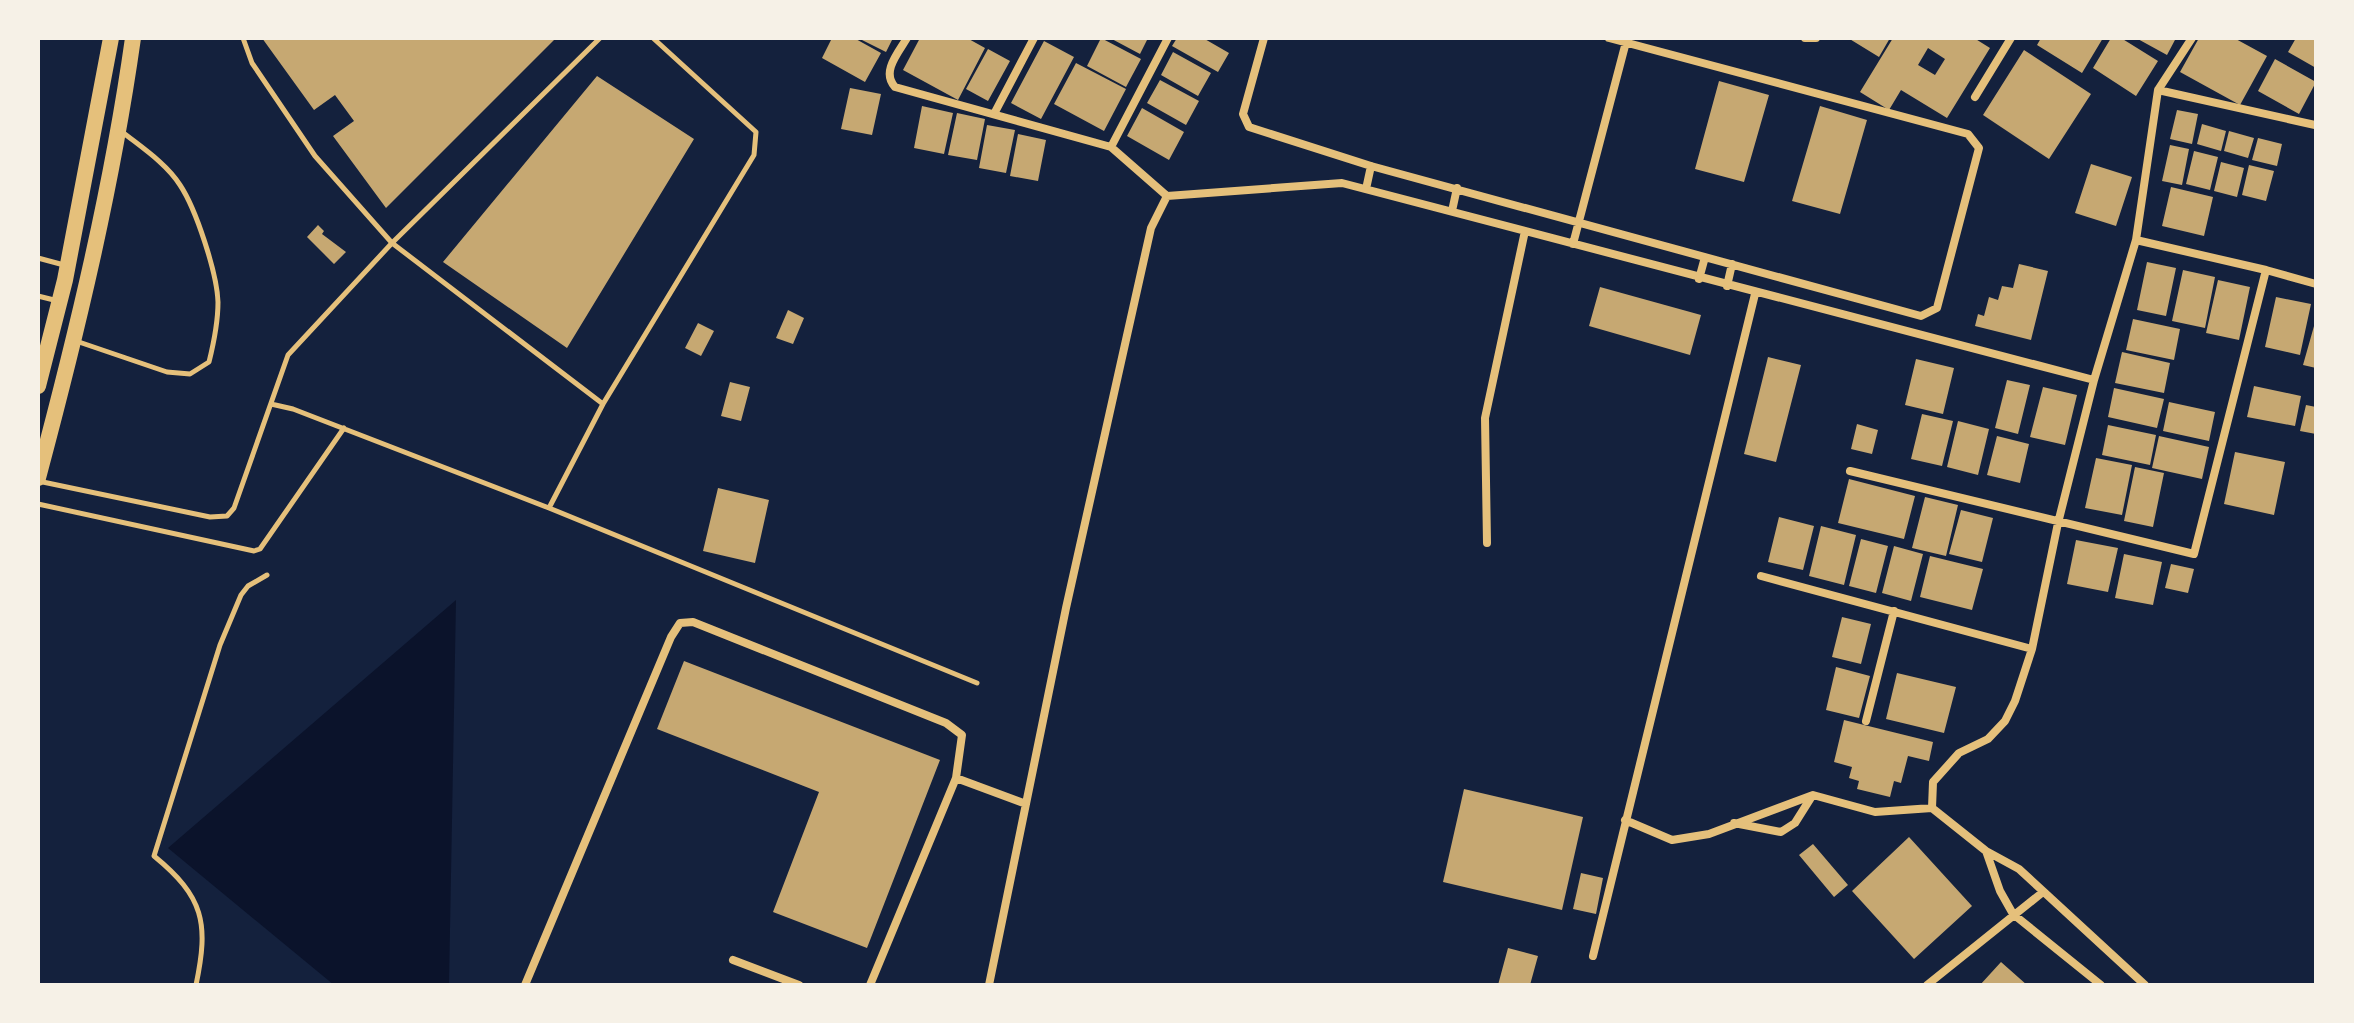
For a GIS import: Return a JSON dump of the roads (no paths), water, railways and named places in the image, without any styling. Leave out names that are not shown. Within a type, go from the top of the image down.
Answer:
[{"type":"highway","points":[[38,386],[68,266],[111,38]]},
{"type":"highway","points":[[38,480],[75,341],[120,131],[133,38]]},
{"type":"street","points":[[907,38],[889,70],[890,81],[895,87],[1111,147],[1167,196],[1342,183],[1755,294],[2094,380]]},
{"type":"street","points":[[994,114],[1034,38]]},
{"type":"street","points":[[1111,147],[1168,38]]},
{"type":"street","points":[[1264,38],[1243,114],[1249,127],[1371,166],[1921,316],[1937,308],[1979,148],[1968,134],[1609,38]]},
{"type":"street","points":[[1805,38],[1816,38]]},
{"type":"street","points":[[1975,97],[2011,38]]},
{"type":"street","points":[[1932,808],[1933,782],[1959,753],[1988,739],[2005,721],[2032,649],[2058,523],[2094,380],[2136,240],[2158,90],[2192,38]]},
{"type":"street","points":[[1573,244],[1626,42]]},
{"type":"street","points":[[2158,90],[2316,125]]},
{"type":"street","points":[[1366,189],[1371,166]]},
{"type":"street","points":[[1452,211],[1457,188]]},
{"type":"street","points":[[989,985],[1151,228],[1167,196]]},
{"type":"street","points":[[1487,543],[1485,418],[1525,231]]},
{"type":"street","points":[[2136,240],[2316,284]]},
{"type":"street","points":[[1699,279],[1705,257]]},
{"type":"street","points":[[1727,286],[1732,264]]},
{"type":"street","points":[[1850,471],[2194,554],[2266,270]]},
{"type":"street","points":[[1593,956],[1755,294]]},
{"type":"street","points":[[1761,576],[2032,649]]},
{"type":"street","points":[[1866,721],[1894,611]]},
{"type":"street","points":[[525,985],[671,637],[680,623],[693,622],[946,723],[962,735],[956,778],[870,985]]},
{"type":"street","points":[[956,778],[1026,804]]},
{"type":"street","points":[[1625,820],[1672,840],[1709,834],[1813,795],[1875,812],[1932,808],[1986,851],[2019,869],[2145,985]]},
{"type":"street","points":[[1734,823],[1781,832],[1795,823],[1813,795]]},
{"type":"street","points":[[1986,851],[2000,891],[2013,914],[2101,985]]},
{"type":"street","points":[[1927,985],[2043,892]]},
{"type":"street","points":[[733,960],[799,985]]},
{"type":"lane","points":[[243,38],[252,63],[315,156],[392,243],[603,404]]},
{"type":"lane","points":[[38,480],[210,517],[227,516],[234,508],[288,355],[392,243],[600,38]]},
{"type":"lane","points":[[549,508],[603,404],[754,155],[758,142],[756,132],[653,38]]},
{"type":"lane","points":[[75,341],[167,372],[190,374],[209,362],[216,336],[218,299],[191,205],[180,183],[120,131]]},
{"type":"lane","points":[[38,258],[68,266]]},
{"type":"lane","points":[[38,296],[59,301]]},
{"type":"lane","points":[[271,404],[344,428],[549,508],[977,683]]},
{"type":"lane","points":[[38,504],[254,551],[260,549],[344,428]]},
{"type":"lane","points":[[196,985],[204,948],[200,909],[185,883],[154,856],[220,645],[241,595],[248,586],[267,575]]},
{"type":"water","points":[[456,600],[449,985],[334,985],[168,848]]}]
